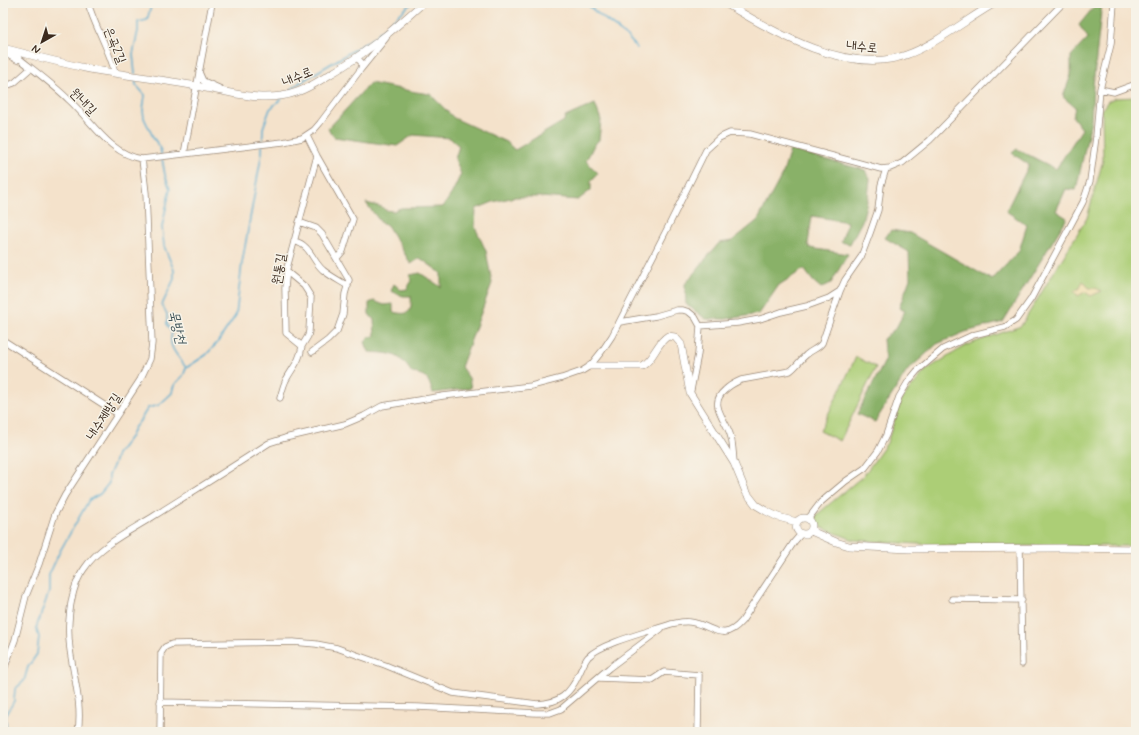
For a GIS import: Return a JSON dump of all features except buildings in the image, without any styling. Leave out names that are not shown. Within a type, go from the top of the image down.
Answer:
[{"type":"street","name":"은곡2길","points":[[88,3],[117,74]]},
{"type":"street","points":[[183,155],[212,3]]},
{"type":"street","name":"내수로","points":[[117,74],[196,86],[251,97],[272,98],[291,94],[313,85],[357,58],[389,34],[423,3]]},
{"type":"street","name":"내수로","points":[[725,3],[774,31],[802,44],[845,58],[876,61],[897,58],[915,51],[995,3]]},
{"type":"street","points":[[808,519],[821,502],[846,481],[865,468],[878,452],[886,435],[899,397],[917,371],[943,349],[973,335],[1005,327],[1016,320],[1032,298],[1083,202],[1090,181],[1096,137],[1100,89],[1111,44],[1114,3]]},
{"type":"street","points":[[78,732],[80,712],[70,656],[68,633],[72,602],[78,580],[83,570],[91,560],[114,540],[269,443],[345,424],[382,406],[443,396],[531,386],[562,378],[590,366],[602,351],[620,322],[703,154],[710,145],[719,138],[730,133],[750,134],[881,169],[890,168],[902,163],[930,140],[1032,36],[1059,4]]},
{"type":"street","points":[[145,158],[183,155],[283,142],[307,136],[320,123],[389,34]]},
{"type":"street","points":[[5,50],[117,74]]},
{"type":"street","name":"원내길","points":[[5,50],[31,68],[70,100],[113,146],[129,156],[145,158]]},
{"type":"street","points":[[357,58],[362,63],[361,69]]},
{"type":"street","points":[[3,87],[14,83],[31,68]]},
{"type":"street","points":[[199,72],[203,81],[230,93]]},
{"type":"street","points":[[1100,89],[1114,92],[1136,84]]},
{"type":"street","points":[[307,136],[353,218],[343,250],[337,258]]},
{"type":"street","name":"원통길","points":[[302,346],[286,333],[286,271],[317,156]]},
{"type":"street","name":"내수제방길","points":[[3,672],[15,640],[24,604],[55,514],[65,495],[144,372],[151,351],[152,343],[145,158]]},
{"type":"street","points":[[734,463],[731,435],[718,410],[716,402],[718,397],[733,383],[741,380],[790,372],[806,355],[819,347],[822,343],[845,280],[861,258],[878,210],[881,185],[886,168]]},
{"type":"street","points":[[300,222],[319,230],[348,276],[349,280],[345,294],[343,314],[337,331],[312,352]]},
{"type":"street","points":[[294,241],[309,250],[323,271],[348,286]]},
{"type":"street","points":[[280,398],[286,379],[297,363],[302,346],[310,331],[311,297],[304,286],[286,271]]},
{"type":"street","points":[[700,326],[738,323],[760,318],[807,306],[829,298],[840,291]]},
{"type":"street","points":[[620,322],[656,316],[677,310],[689,312],[694,317],[700,326],[698,354],[690,393]]},
{"type":"street","points":[[590,366],[642,366],[653,356],[663,339],[668,336],[676,337],[681,344],[690,393],[734,463],[746,492],[756,505],[778,517],[797,522]]},
{"type":"street","points":[[3,340],[118,414]]},
{"type":"street","points":[[801,534],[796,528],[797,522],[803,518],[808,519]]},
{"type":"street","points":[[808,519],[812,526],[811,531]]},
{"type":"street","points":[[160,732],[161,653],[165,647],[172,644],[293,642],[316,644],[337,648],[385,665],[453,694],[538,704],[549,703],[560,699],[568,692],[574,685],[584,662],[595,652],[638,634],[676,623],[690,622],[722,633],[730,632],[735,629],[742,621],[794,542],[801,534],[807,534],[811,531]]},
{"type":"street","points":[[811,531],[849,546],[909,549],[1136,549]]},
{"type":"street","points":[[1020,548],[1022,664]]},
{"type":"street","points":[[952,599],[1022,600]]},
{"type":"street","points":[[160,702],[418,707],[550,713],[561,709],[609,668],[664,626]]},
{"type":"street","points":[[599,678],[652,680],[664,672],[698,674],[698,732]]},
{"type":"green space","points":[[1097,3],[1102,3],[1093,86],[1091,121],[1076,190],[1066,189],[1056,211],[1067,218],[1003,322],[965,332],[937,344],[907,371],[875,422],[857,414],[885,361],[883,339],[896,328],[905,311],[899,308],[910,279],[909,252],[885,238],[891,230],[910,233],[992,280],[1019,251],[1027,225],[1006,211],[1029,165],[1012,153],[1017,149],[1056,169],[1082,129],[1073,117],[1075,107],[1063,97],[1071,75],[1071,56],[1088,38],[1079,25]]},
{"type":"green space","points":[[370,83],[430,94],[454,118],[506,142],[515,150],[564,121],[565,117],[595,104],[601,120],[599,140],[594,145],[586,161],[598,173],[591,181],[591,190],[578,200],[541,197],[515,197],[493,202],[476,209],[475,227],[486,251],[492,283],[461,367],[469,378],[471,388],[433,393],[427,378],[412,373],[403,361],[394,355],[369,352],[365,342],[369,337],[375,336],[374,320],[369,314],[369,303],[374,301],[384,305],[393,304],[393,312],[409,312],[411,306],[411,296],[403,296],[391,291],[394,284],[401,290],[407,289],[411,282],[410,275],[420,273],[441,287],[441,273],[420,258],[411,264],[387,225],[382,224],[366,203],[382,207],[385,210],[393,211],[401,208],[443,207],[461,174],[455,159],[459,146],[450,138],[413,135],[397,146],[334,137],[328,129]]},
{"type":"green space","points":[[1136,97],[1136,546],[951,546],[854,540],[817,526],[813,518],[864,475],[887,443],[901,400],[926,370],[967,345],[1021,326],[1087,218],[1103,160],[1102,109],[1108,101],[1115,98]]},
{"type":"green space","points":[[790,150],[865,170],[870,179],[868,197],[862,221],[850,244],[841,242],[848,222],[812,216],[808,244],[810,248],[848,254],[831,283],[821,288],[813,281],[804,269],[779,285],[759,314],[726,319],[706,319],[686,304],[685,284],[719,243],[732,241],[758,220],[783,173]]},
{"type":"green space","points":[[856,357],[876,367],[840,441],[820,431]]},
{"type":"sand","points":[[1083,281],[1089,288],[1095,288],[1102,291],[1091,296],[1085,292],[1078,296],[1074,291],[1080,288]]},
{"type":"waterway","name":"묵방천","points":[[135,74],[133,54],[138,31],[138,22],[147,20],[152,3]]},
{"type":"waterway","points":[[291,90],[299,83],[372,39],[412,3]]},
{"type":"waterway","points":[[586,3],[625,35],[637,48]]},
{"type":"waterway","name":"묵방천","points":[[3,731],[6,728],[6,715],[14,701],[15,689],[24,681],[28,667],[37,654],[39,637],[36,628],[49,592],[49,575],[60,551],[89,500],[100,494],[109,483],[109,475],[117,454],[131,436],[134,428],[148,408],[159,405],[172,393],[176,382],[183,376],[186,368],[172,348],[172,333],[167,325],[167,314],[162,305],[174,279],[174,270],[164,246],[162,227],[170,189],[165,175],[160,147],[154,139],[144,118],[143,110],[145,95],[136,85],[135,78]]},
{"type":"waterway","points":[[186,368],[206,355],[217,343],[236,315],[242,263],[262,152],[263,128],[270,109],[282,98]]}]
